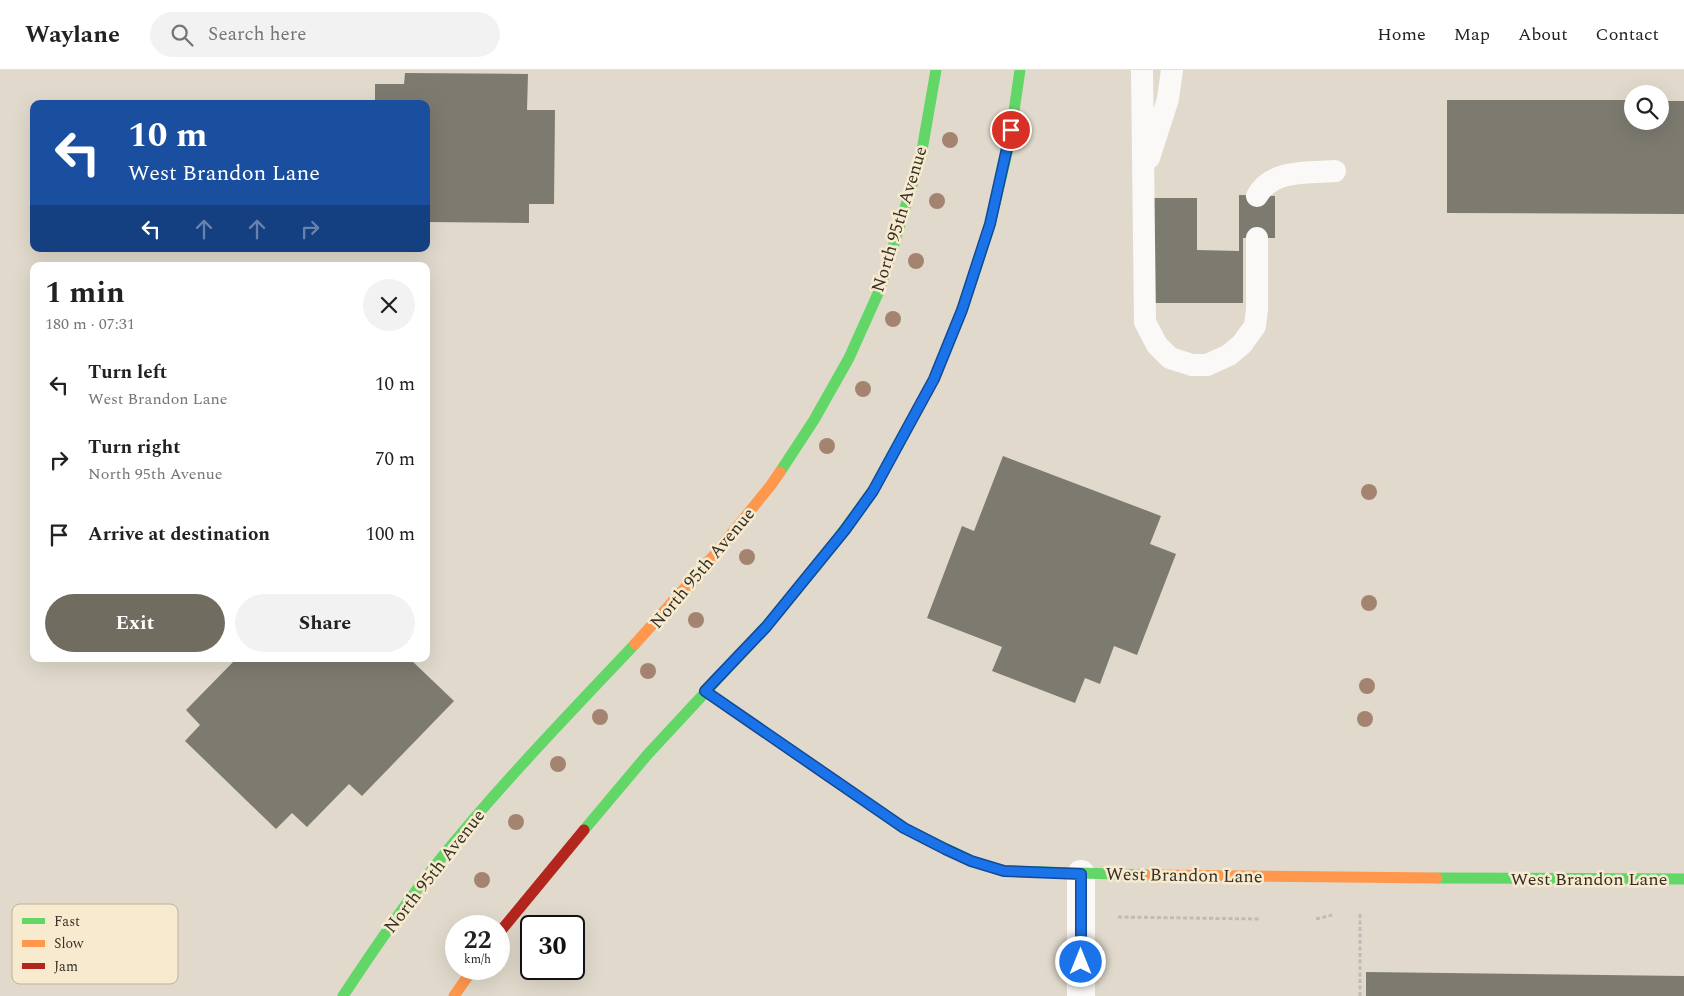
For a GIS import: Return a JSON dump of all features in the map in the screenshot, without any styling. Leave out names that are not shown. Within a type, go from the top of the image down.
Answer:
[{"type":"street","name":"North 95th Avenue","points":[[344,996],[390,925],[441,858],[494,795],[653,626],[716,553],[771,485],[814,420],[849,358],[880,289],[921,156],[936,70]]},
{"type":"street","points":[[510,920],[612,795],[705,691],[766,627],[835,542],[873,491],[934,379],[962,310],[990,224],[1009,145],[1020,70]]},
{"type":"street","name":"West Brandon Lane","points":[[705,691],[904,828],[971,861],[1004,871],[1081,874],[1684,879]]},
{"type":"street","points":[[1081,874],[1081,996]]},
{"type":"street","points":[[454,996],[465,980]]},
{"type":"lane","points":[[1142,70],[1145,322],[1157,346],[1170,358],[1192,365],[1207,365],[1228,355],[1242,344],[1254,326],[1257,309],[1257,238]]},
{"type":"lane","points":[[1143,176],[1168,99],[1172,70]]},
{"type":"lane","points":[[1257,196],[1262,187],[1276,178],[1294,173],[1335,171]]},
{"type":"path","points":[[1360,908],[1360,996]]},
{"type":"path","points":[[1081,916],[1259,918]]},
{"type":"building","points":[[405,73],[528,74],[527,110],[555,110],[554,204],[529,204],[529,223],[430,222],[430,100],[375,100],[375,84],[404,84]]},
{"type":"building","points":[[1447,100],[1624,100],[1624,130],[1669,130],[1669,101],[1684,101],[1684,214],[1447,213]]},
{"type":"building","points":[[1239,195],[1275,196],[1275,238],[1243,238],[1243,303],[1154,303],[1153,198],[1197,198],[1197,250],[1239,251]]},
{"type":"building","points":[[1003,456],[1161,516],[1150,544],[1176,554],[1137,655],[1114,646],[1100,684],[1085,678],[1075,703],[992,671],[1002,647],[927,618],[962,526],[974,531]]},
{"type":"building","points":[[233,662],[413,662],[454,701],[362,796],[349,784],[307,827],[292,813],[276,829],[185,741],[200,725],[186,710]]},
{"type":"building","points":[[1366,972],[1684,976],[1684,996],[1366,996]]},
{"type":"traffic: fast","points":[[780,472],[814,420],[849,358],[880,289],[921,156],[936,70]]},
{"type":"traffic: fast","points":[[973,277],[990,224],[1009,145],[1020,70]]},
{"type":"traffic: fast","points":[[584,830],[648,754],[766,627],[835,542],[873,491],[905,432]]},
{"type":"traffic: fast","points":[[343,996],[403,908],[465,829],[536,749],[635,644]]},
{"type":"traffic: fast","points":[[841,785],[904,828],[971,861],[1004,871],[1151,875]]},
{"type":"traffic: fast","points":[[1437,878],[1684,879]]},
{"type":"traffic: slow","points":[[905,432],[934,379],[962,310],[973,277]]},
{"type":"traffic: slow","points":[[635,644],[716,553],[780,472]]},
{"type":"traffic: slow","points":[[1151,875],[1437,878]]},
{"type":"traffic: slow","points":[[454,996],[465,980]]},
{"type":"traffic: jam","points":[[705,691],[841,785]]},
{"type":"traffic: jam","points":[[510,920],[584,830]]},
{"type":"route","points":[[1011,130],[990,224],[962,310],[934,379],[873,491],[845,530],[766,627],[705,691],[904,828],[945,849],[971,861],[1004,871],[1081,874],[1081,962]]}]
